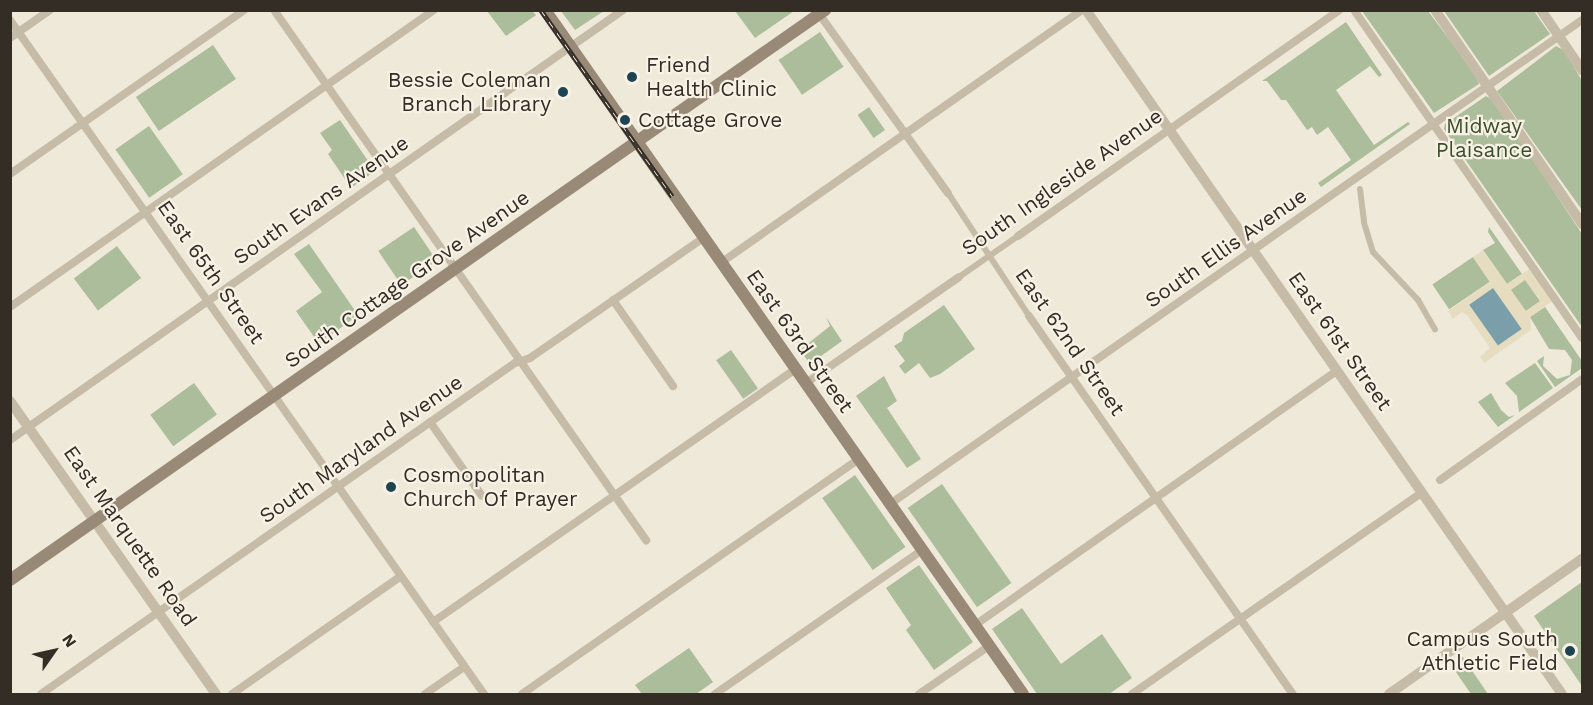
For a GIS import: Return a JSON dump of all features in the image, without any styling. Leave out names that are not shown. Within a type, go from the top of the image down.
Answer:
[{"type":"main road","name":"East 63rd Street","points":[[545,10],[1023,694]]},
{"type":"main road","name":"South Cottage Grove Avenue","points":[[10,580],[821,12]]},
{"type":"street","points":[[10,38],[50,10]]},
{"type":"street","points":[[10,174],[243,10]]},
{"type":"street","points":[[274,10],[646,540]]},
{"type":"street","points":[[10,307],[434,10]]},
{"type":"street","name":"South Evans Avenue","points":[[10,440],[623,10]]},
{"type":"street","points":[[722,262],[1084,10]]},
{"type":"street","name":"East 61st Street","points":[[1084,10],[1562,694]]},
{"type":"street","name":"South Ingleside Avenue","points":[[806,383],[1339,10]]},
{"type":"street","points":[[1354,10],[1582,338]]},
{"type":"street","points":[[1434,10],[1582,224]]},
{"type":"street","points":[[1541,10],[1582,70]]},
{"type":"street","name":"East 62nd Street","points":[[821,12],[948,193],[1029,316],[1293,694]]},
{"type":"street","name":"East 65th Street","points":[[10,20],[484,694]]},
{"type":"street","name":"South Ellis Avenue","points":[[890,504],[1582,20]]},
{"type":"street","points":[[1360,189],[1364,225],[1373,252],[1418,300],[1435,330]]},
{"type":"street","name":"South Maryland Avenue","points":[[40,694],[430,423],[705,237]]},
{"type":"street","points":[[614,300],[674,386]]},
{"type":"street","points":[[433,622],[796,369]]},
{"type":"street","points":[[975,625],[1336,371]]},
{"type":"street","points":[[1440,480],[1582,379]]},
{"type":"street","name":"East Marquette Road","points":[[10,401],[216,694]]},
{"type":"street","points":[[430,423],[482,496]]},
{"type":"street","points":[[522,694],[859,459]]},
{"type":"street","points":[[1132,694],[1421,493]]},
{"type":"street","points":[[715,694],[922,550]]},
{"type":"street","points":[[1389,694],[1582,559]]},
{"type":"street","points":[[232,694],[401,576]]},
{"type":"street","points":[[919,694],[989,646]]},
{"type":"street","points":[[425,694],[465,667]]},
{"type":"green space","points":[[487,11],[532,11],[536,15],[506,36]]},
{"type":"green space","points":[[561,11],[604,11],[575,30]]},
{"type":"green space","points":[[735,11],[794,11],[755,38]]},
{"type":"green space","name":"Midway Plaisance","points":[[1362,11],[1428,11],[1476,75],[1479,84],[1434,113]]},
{"type":"green space","name":"Midway Plaisance","points":[[1444,11],[1534,11],[1550,34],[1489,76]]},
{"type":"green space","points":[[1346,22],[1382,75],[1379,77],[1370,66],[1336,90],[1374,145],[1408,122],[1410,124],[1321,187],[1318,183],[1351,160],[1328,127],[1317,135],[1312,127],[1307,130],[1286,100],[1281,100],[1267,81],[1262,81]]},
{"type":"green space","points":[[820,32],[843,67],[802,95],[779,60]]},
{"type":"green space","points":[[213,45],[236,79],[159,131],[136,97]]},
{"type":"green space","name":"Midway Plaisance","points":[[1556,46],[1565,51],[1582,81],[1582,210],[1497,91]]},
{"type":"green space","name":"Midway Plaisance","points":[[1486,96],[1494,101],[1582,234],[1582,327],[1444,129],[1445,124]]},
{"type":"green space","points":[[869,107],[885,130],[874,138],[858,115]]},
{"type":"green space","points":[[340,120],[375,171],[351,188],[328,154],[332,150],[320,133]]},
{"type":"green space","points":[[149,126],[183,174],[149,198],[115,150]]},
{"type":"green space","points":[[414,227],[437,261],[401,285],[378,251]]},
{"type":"green space","points":[[1489,227],[1522,274],[1507,284],[1483,250],[1495,243],[1488,232]]},
{"type":"green space","points":[[309,244],[358,315],[319,344],[296,311],[322,292],[294,254]]},
{"type":"green space","points":[[117,246],[141,278],[98,310],[74,278]]},
{"type":"green space","points":[[1473,257],[1490,282],[1449,309],[1432,284]]},
{"type":"green space","points":[[1525,279],[1540,301],[1525,311],[1510,289]]},
{"type":"green space","points":[[944,305],[975,349],[940,374],[930,378],[919,363],[905,374],[899,366],[905,361],[894,346],[902,341],[904,333]]},
{"type":"green space","points":[[1545,307],[1582,361],[1582,368],[1555,387],[1537,361],[1544,356],[1543,366],[1557,379],[1570,375],[1572,360],[1565,350],[1549,349],[1530,317]]},
{"type":"green space","points":[[826,317],[842,341],[810,364],[800,350],[830,326]]},
{"type":"green space","points":[[731,350],[758,389],[743,399],[716,360]]},
{"type":"green space","points":[[1535,363],[1553,388],[1519,412],[1517,396],[1505,383]]},
{"type":"green space","points":[[884,376],[897,401],[887,408],[921,459],[907,468],[856,396]]},
{"type":"green space","points":[[194,383],[217,415],[173,446],[150,415]]},
{"type":"green space","points":[[1491,393],[1501,410],[1509,417],[1515,415],[1498,427],[1478,402]]},
{"type":"green space","points":[[855,475],[905,547],[873,570],[822,498]]},
{"type":"green space","points":[[942,484],[1011,583],[977,607],[908,508]]},
{"type":"green space","points":[[919,565],[973,642],[934,670],[906,630],[911,625],[886,588]]},
{"type":"green space","name":"Campus South Athletic Field","points":[[1582,582],[1582,686],[1534,616]]},
{"type":"green space","points":[[1022,608],[1061,664],[1102,634],[1132,678],[1109,694],[1037,694],[992,629]]},
{"type":"green space","points":[[689,648],[713,682],[696,694],[642,694],[635,685]]},
{"type":"green space","points":[[1462,656],[1488,694],[1471,694],[1451,665]]},
{"type":"shaded area","points":[[1483,250],[1507,284],[1532,267],[1555,299],[1530,317],[1531,330],[1484,363],[1480,357],[1490,348],[1467,315],[1462,312],[1453,319],[1448,311],[1490,282],[1473,257]],"holes":[[[1525,280],[1540,301],[1526,311],[1511,290]]]},
{"type":"water","points":[[1493,288],[1522,329],[1498,346],[1469,305]]},
{"type":"railway","points":[[541,10],[672,196]]},
{"type":"place","name":"Friend Health Clinic","points":[[632,77]]},
{"type":"place","name":"Bessie Coleman Branch Library","points":[[563,92]]},
{"type":"place","name":"Cottage Grove","points":[[625,120]]},
{"type":"place","name":"Cosmopolitan Church Of Prayer","points":[[391,487]]},
{"type":"place","name":"Campus South Athletic Field","points":[[1570,651]]}]
